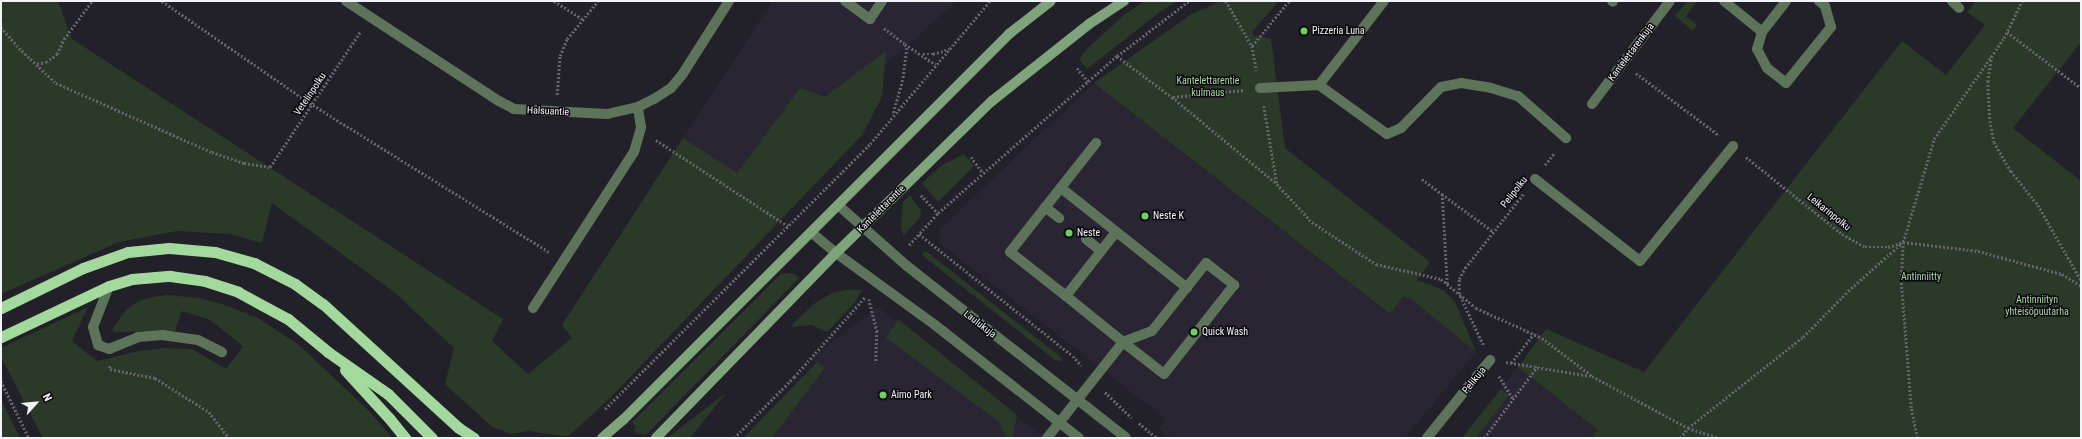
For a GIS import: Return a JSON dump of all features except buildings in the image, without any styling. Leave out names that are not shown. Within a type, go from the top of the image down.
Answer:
[{"type":"highway","points":[[1,308],[83,268],[128,252],[169,248],[215,252],[254,263],[295,284],[323,304],[459,428],[474,438]]},
{"type":"highway","points":[[1,337],[109,286],[132,279],[170,276],[205,281],[238,292],[288,320],[328,352],[388,394],[432,438]]},
{"type":"highway","points":[[328,352],[389,418],[405,438]]},
{"type":"main road","points":[[602,438],[623,420],[1009,34],[1052,1]]},
{"type":"main road","name":"Kantelettarentie","points":[[656,438],[836,253],[992,100],[1089,24],[1124,1]]},
{"type":"street","name":"Halsuantie","points":[[346,1],[498,101],[514,109],[607,114],[638,107],[654,99],[670,88],[682,76],[729,1]]},
{"type":"street","points":[[845,1],[870,19],[882,1]]},
{"type":"street","points":[[1319,85],[1384,1]]},
{"type":"street","name":"Kantelettarenkuja","points":[[1592,104],[1670,1]]},
{"type":"street","points":[[1724,1],[1762,32]]},
{"type":"street","points":[[1786,1],[1762,32],[1757,49],[1767,68],[1786,83],[1830,27],[1825,6],[1819,1]]},
{"type":"street","points":[[1260,88],[1319,85],[1387,134],[1402,128],[1441,87],[1461,83],[1491,88],[1518,96],[1566,138]]},
{"type":"street","points":[[533,308],[634,152],[641,127],[638,107]]},
{"type":"street","points":[[1047,438],[1123,342],[1152,331],[1206,263],[1234,285],[1164,374],[1123,342],[1010,252],[1096,143]]},
{"type":"street","points":[[1535,179],[1640,260],[1733,146]]},
{"type":"street","points":[[1060,188],[1187,288]]},
{"type":"street","name":"Laulukuja","points":[[838,205],[907,266],[1126,438]]},
{"type":"street","points":[[1045,207],[1060,218]]},
{"type":"street","points":[[812,232],[836,253],[928,320],[1079,438]]},
{"type":"street","points":[[1066,296],[1116,232]]},
{"type":"street","points":[[1086,239],[1101,251]]},
{"type":"street","points":[[109,286],[93,327],[98,345],[109,349],[138,337],[162,335],[198,340],[222,352]]},
{"type":"street","name":"Pelikuja","points":[[1427,438],[1490,360]]},
{"type":"path","points":[[1,28],[36,64],[46,62],[57,54],[64,39],[92,1]]},
{"type":"path","points":[[162,1],[313,105],[563,261]]},
{"type":"path","points":[[554,1],[583,19]]},
{"type":"path","points":[[560,111],[557,94],[560,56],[567,39],[598,1]]},
{"type":"path","points":[[604,411],[870,144],[990,1]]},
{"type":"path","points":[[1157,438],[1111,398],[1073,356],[919,234],[938,213],[983,172],[1088,81],[1117,56],[1189,1]]},
{"type":"path","points":[[1226,1],[1252,46],[1273,150],[1277,184]]},
{"type":"path","points":[[1252,46],[1289,1]]},
{"type":"path","points":[[1917,438],[1911,408],[1901,280],[1903,242],[1934,139],[1992,56],[2007,32],[2022,1]]},
{"type":"path","points":[[870,19],[905,44],[923,54],[936,65]]},
{"type":"path","name":"Vetelinpolku","points":[[36,64],[56,83],[142,122],[212,152],[244,163],[270,167],[313,105],[362,29]]},
{"type":"path","points":[[2007,32],[2081,88]]},
{"type":"path","points":[[893,117],[906,61],[907,48],[905,44]]},
{"type":"path","points":[[923,54],[933,54],[950,49]]},
{"type":"path","points":[[1117,56],[1172,97],[1277,184],[1312,222],[1376,264],[1441,279],[1482,311],[1542,338],[1592,376],[1688,428],[1719,438]]},
{"type":"path","points":[[1992,56],[1988,81],[1990,121],[1994,142],[2011,170],[2038,205],[2081,280]]},
{"type":"path","points":[[1622,63],[1692,115]]},
{"type":"path","points":[[1077,68],[1088,81]]},
{"type":"path","points":[[1172,97],[1260,88]]},
{"type":"path","points":[[641,127],[650,136],[788,226]]},
{"type":"path","name":"Pelipolku","points":[[1459,294],[1459,279],[1465,268],[1566,138]]},
{"type":"path","points":[[970,157],[983,172]]},
{"type":"path","points":[[1422,179],[1494,232]]},
{"type":"path","name":"Leikarinpolku","points":[[1792,193],[1842,234],[1865,247],[1888,247],[1903,242]]},
{"type":"path","points":[[1442,194],[1447,284]]},
{"type":"path","points":[[1680,438],[1688,428],[1803,337],[1848,291],[1903,242],[1978,251],[2062,274],[2081,286]]},
{"type":"path","points":[[734,438],[794,377],[868,294],[877,331],[876,363]]},
{"type":"path","name":"Pelikuja","points":[[1459,294],[1490,360]]},
{"type":"path","points":[[1511,363],[1534,334]]},
{"type":"path","points":[[109,349],[110,370],[155,378],[209,412],[229,438]]},
{"type":"path","points":[[1490,360],[1592,376]]},
{"type":"path","points":[[1490,360],[1514,400]]},
{"type":"path","points":[[1484,438],[1514,400],[1537,367]]},
{"type":"path","points":[[1,381],[29,438]]},
{"type":"shaded area","points":[[772,1],[957,1],[739,195],[674,153]]},
{"type":"shaded area","points":[[1094,83],[1389,314],[1403,297],[1411,298],[1476,352],[1405,438],[1171,438],[1159,429],[1166,419],[940,243],[939,230]]},
{"type":"shaded area","name":"Aimo Park","points":[[878,307],[1045,438],[772,438],[825,369],[811,358]]},
{"type":"shaded area","points":[[1518,367],[1598,430],[1591,438],[1462,438]]},
{"type":"green space","points":[[1,1],[58,1],[72,39],[503,319],[492,341],[528,374],[572,338],[562,325],[683,138],[737,173],[800,88],[825,97],[886,51],[882,97],[862,135],[611,397],[570,435],[563,436],[529,431],[510,434],[491,426],[445,384],[454,348],[394,292],[272,203],[262,243],[230,234],[177,231],[119,242],[1,294],[1,23],[4,21],[1,18]]},
{"type":"green space","points":[[1145,1],[1178,1],[1161,11],[1087,69],[1079,59],[1088,48],[1125,14]]},
{"type":"green space","name":"Kantelettarentie kulmaus","points":[[1221,1],[1279,1],[1252,32],[1254,36],[1271,39],[1285,148],[1430,262],[1417,280],[1443,290],[1455,302],[1476,352],[1410,298],[1403,297],[1390,314],[1094,83],[1190,15]]},
{"type":"green space","points":[[1687,1],[1697,1],[1686,16],[1697,25],[1693,31],[1675,16]]},
{"type":"green space","name":"Antinniitty","points":[[1976,1],[2081,1],[2081,42],[2013,128],[2081,181],[2081,438],[1591,438],[1598,430],[1518,367],[1546,329],[1644,372],[1902,41],[1946,75],[1985,25],[1967,12]]},
{"type":"green space","points":[[964,154],[974,166],[938,202],[922,183],[942,165]]},
{"type":"green space","points":[[910,195],[920,209],[921,214],[919,219],[903,236],[901,225],[903,202]]},
{"type":"green space","points":[[926,251],[1062,358],[1061,361],[1055,360],[922,255]]},
{"type":"green space","points":[[781,274],[794,274],[799,278],[646,435],[635,433],[634,430],[636,427],[632,422]]},
{"type":"green space","points":[[862,290],[856,301],[827,332],[812,325],[790,327],[815,303],[834,292]]},
{"type":"green space","points":[[167,295],[199,298],[225,305],[258,318],[299,345],[370,412],[392,438],[43,438],[1,357],[1,348],[88,307],[72,341],[97,361],[139,351],[165,348],[192,349],[226,369],[243,346],[210,320],[182,311],[175,331],[114,332],[112,329],[126,310],[137,302],[152,297]]},
{"type":"green space","points":[[898,319],[1017,415],[1012,438],[1007,438],[998,421],[886,338]]},
{"type":"green space","points":[[817,362],[825,368],[772,438],[743,438]]},
{"type":"green space","points":[[1501,389],[1509,395],[1476,438],[1462,438]]},
{"type":"green space","points":[[726,393],[690,438],[668,438],[672,434]]},
{"type":"green space","points":[[1,399],[20,438],[1,438]]},
{"type":"place","name":"Pizzeria Luna","points":[[1304,31]]},
{"type":"place","name":"Neste K","points":[[1145,216]]},
{"type":"place","name":"Neste","points":[[1069,233]]},
{"type":"place","name":"Quick Wash","points":[[1194,332]]},
{"type":"place","name":"Aimo Park","points":[[883,395]]},
{"type":"park label","name":"Antinniityn yhteisöpuutarha","points":[[2037,304]]}]
